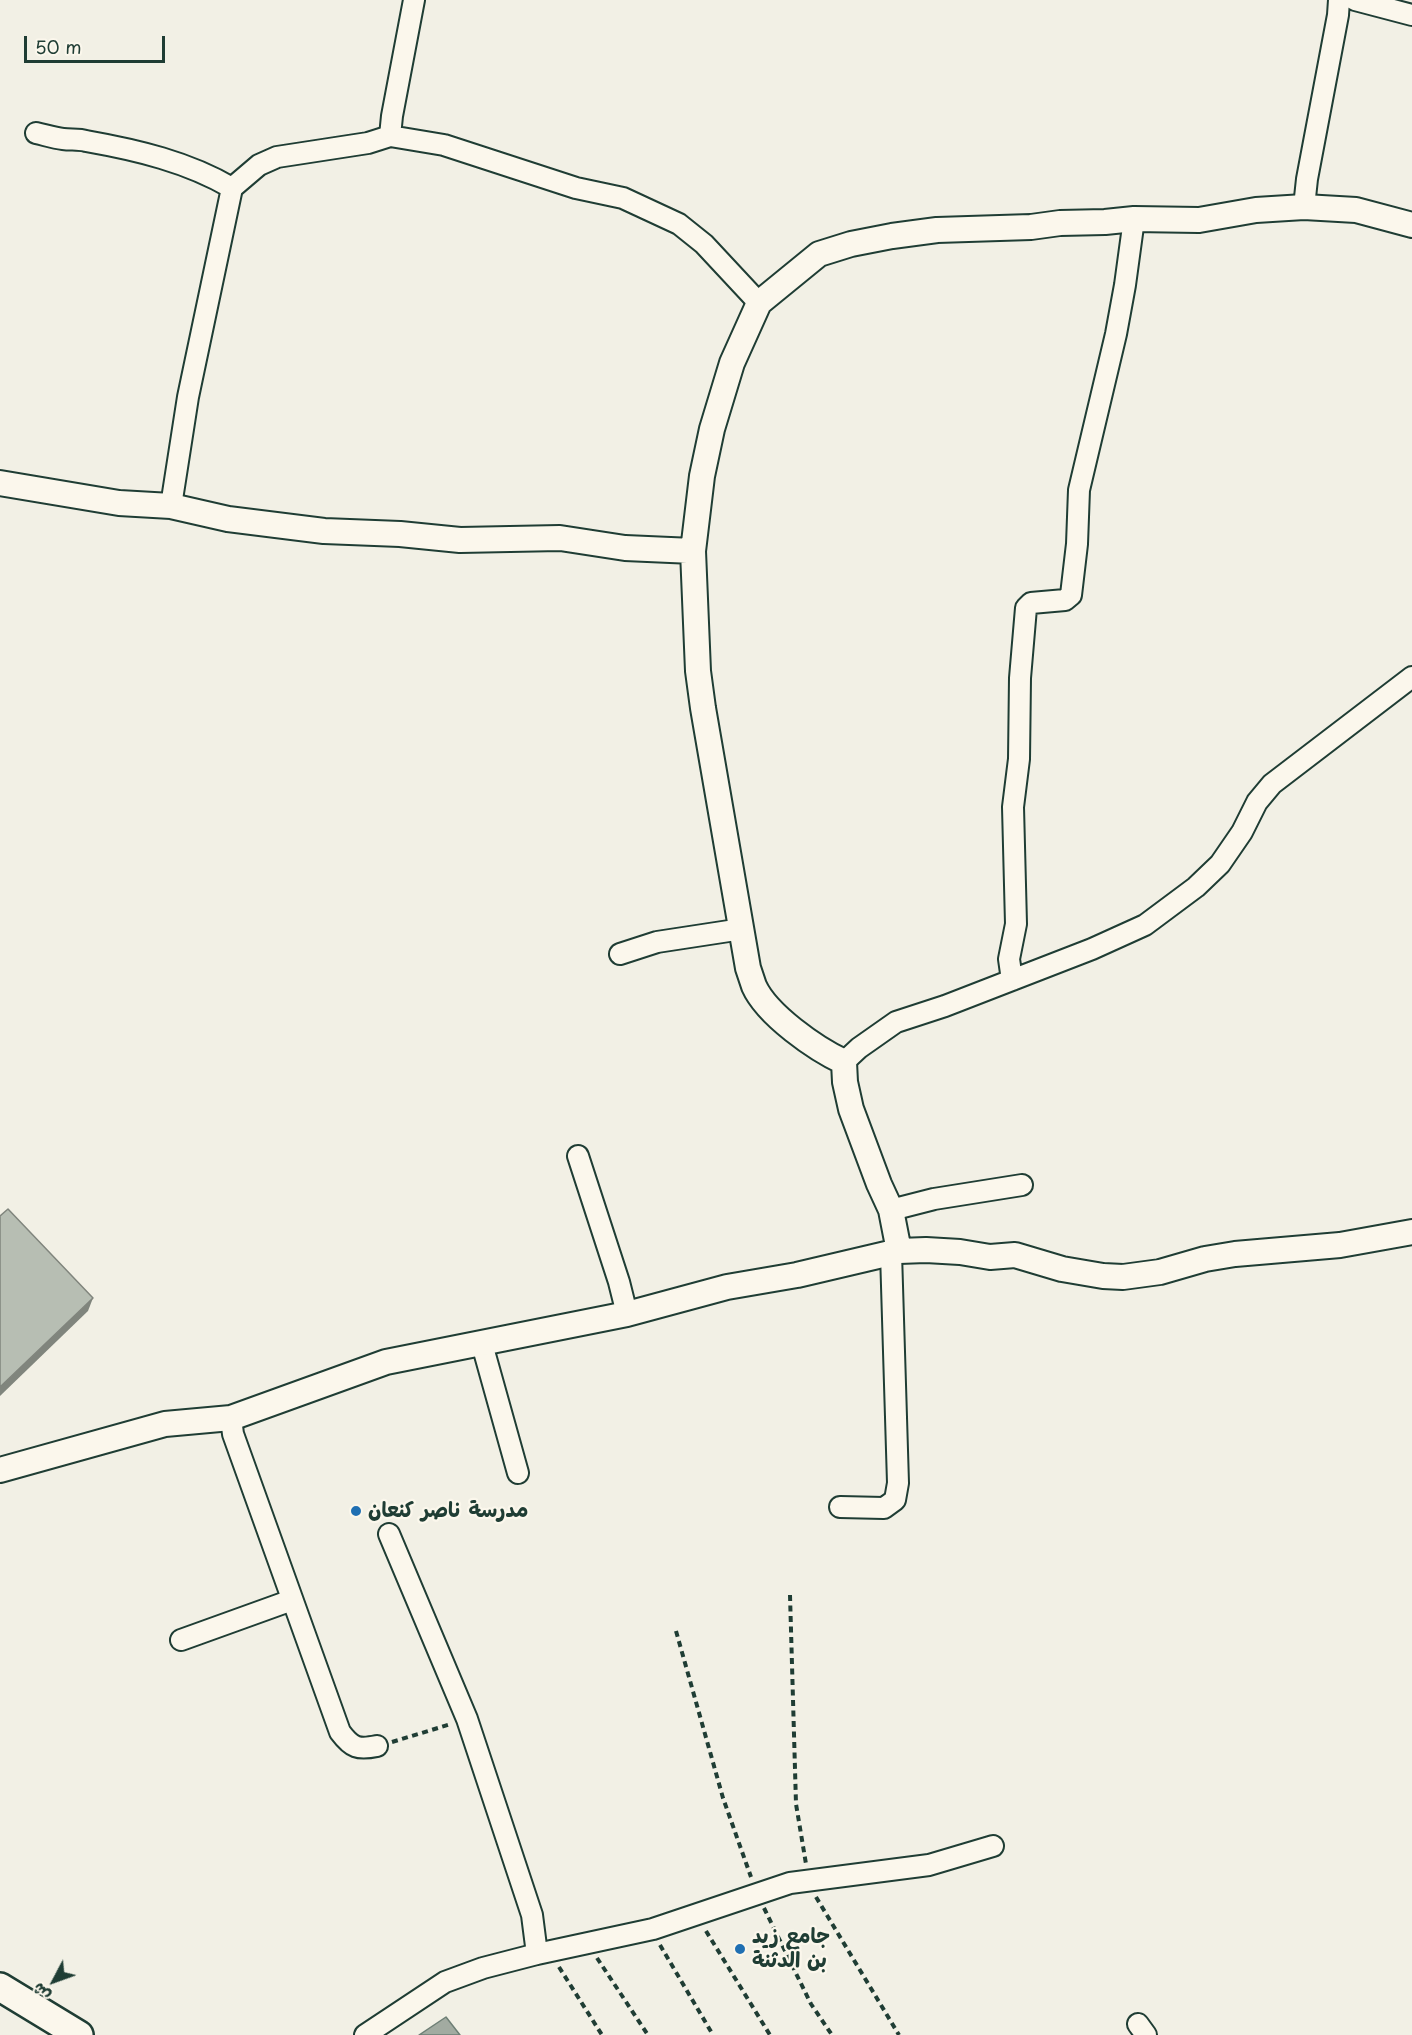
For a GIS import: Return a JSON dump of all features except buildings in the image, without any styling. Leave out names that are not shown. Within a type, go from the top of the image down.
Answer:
[{"type":"main road","points":[[0,1987],[79,2035]]},
{"type":"street","points":[[390,136],[414,0]]},
{"type":"street","points":[[1304,207],[1307,179],[1341,0]]},
{"type":"street","points":[[1364,1],[1412,15]]},
{"type":"street","points":[[36,133],[120,147],[169,160],[208,174],[232,188]]},
{"type":"street","points":[[171,506],[190,386],[232,188],[259,165],[277,157],[368,143],[390,136],[444,145],[576,188],[623,198],[679,224],[704,244],[759,303]]},
{"type":"street","points":[[844,1062],[825,1053],[794,1030],[764,1001],[755,987],[748,968],[698,671],[693,550],[702,476],[712,429],[732,363],[759,303],[819,254],[851,244],[937,230],[1031,227],[1134,219],[1199,220],[1256,210],[1304,207],[1356,210],[1412,225]]},
{"type":"street","points":[[1012,980],[1009,959],[1016,924],[1013,807],[1019,759],[1020,678],[1026,608],[1030,603],[1065,600],[1071,595],[1077,544],[1079,490],[1116,334],[1134,219]]},
{"type":"street","points":[[0,483],[119,503],[171,506],[228,519],[324,531],[400,534],[460,540],[560,538],[625,548],[693,550]]},
{"type":"street","points":[[840,1507],[884,1508],[895,1500],[898,1483],[895,1252],[891,1210],[851,1109],[844,1082],[844,1062],[859,1048],[896,1022],[945,1006],[1120,938],[1145,925],[1196,887],[1220,864],[1233,848],[1257,802],[1272,784],[1412,676]]},
{"type":"street","points":[[620,954],[657,942],[742,929]]},
{"type":"street","points":[[578,1156],[619,1282],[627,1314]]},
{"type":"street","points":[[891,1210],[934,1199],[1022,1185]]},
{"type":"street","points":[[0,1470],[165,1424],[231,1418],[386,1362],[627,1314],[727,1287],[797,1275],[895,1252],[926,1250],[990,1257],[1015,1255],[1062,1269],[1123,1277],[1160,1272],[1235,1254],[1340,1245],[1412,1232]]},
{"type":"street","points":[[482,1344],[518,1473]]},
{"type":"street","points":[[231,1418],[233,1434],[340,1732],[348,1743],[362,1749],[377,1746]]},
{"type":"street","points":[[390,1534],[467,1719],[544,1952]]},
{"type":"street","points":[[181,1641],[292,1600]]},
{"type":"street","points":[[365,2035],[445,1982],[483,1968],[591,1941],[653,1929],[790,1883],[929,1865],[993,1846]]},
{"type":"path","points":[[790,1595],[796,1804],[808,1880],[814,1894],[899,2035]]},
{"type":"path","points":[[676,1631],[723,1798],[758,1895],[811,2004],[832,2035]]},
{"type":"path","points":[[377,1746],[467,1719]]},
{"type":"path","points":[[698,1912],[704,1927],[770,2035]]},
{"type":"path","points":[[653,1929],[659,1944],[713,2035]]},
{"type":"path","points":[[591,1941],[596,1955],[648,2035]]},
{"type":"path","points":[[544,1952],[559,1967],[602,2035]]},
{"type":"shaded area","points":[[446,2017],[460,2035],[419,2035]]},
{"type":"place","name":"مدرسة ناصر كنعان","points":[[356,1511]]},
{"type":"place","name":"جامع زيد بن الدثنة","points":[[740,1949]]}]
